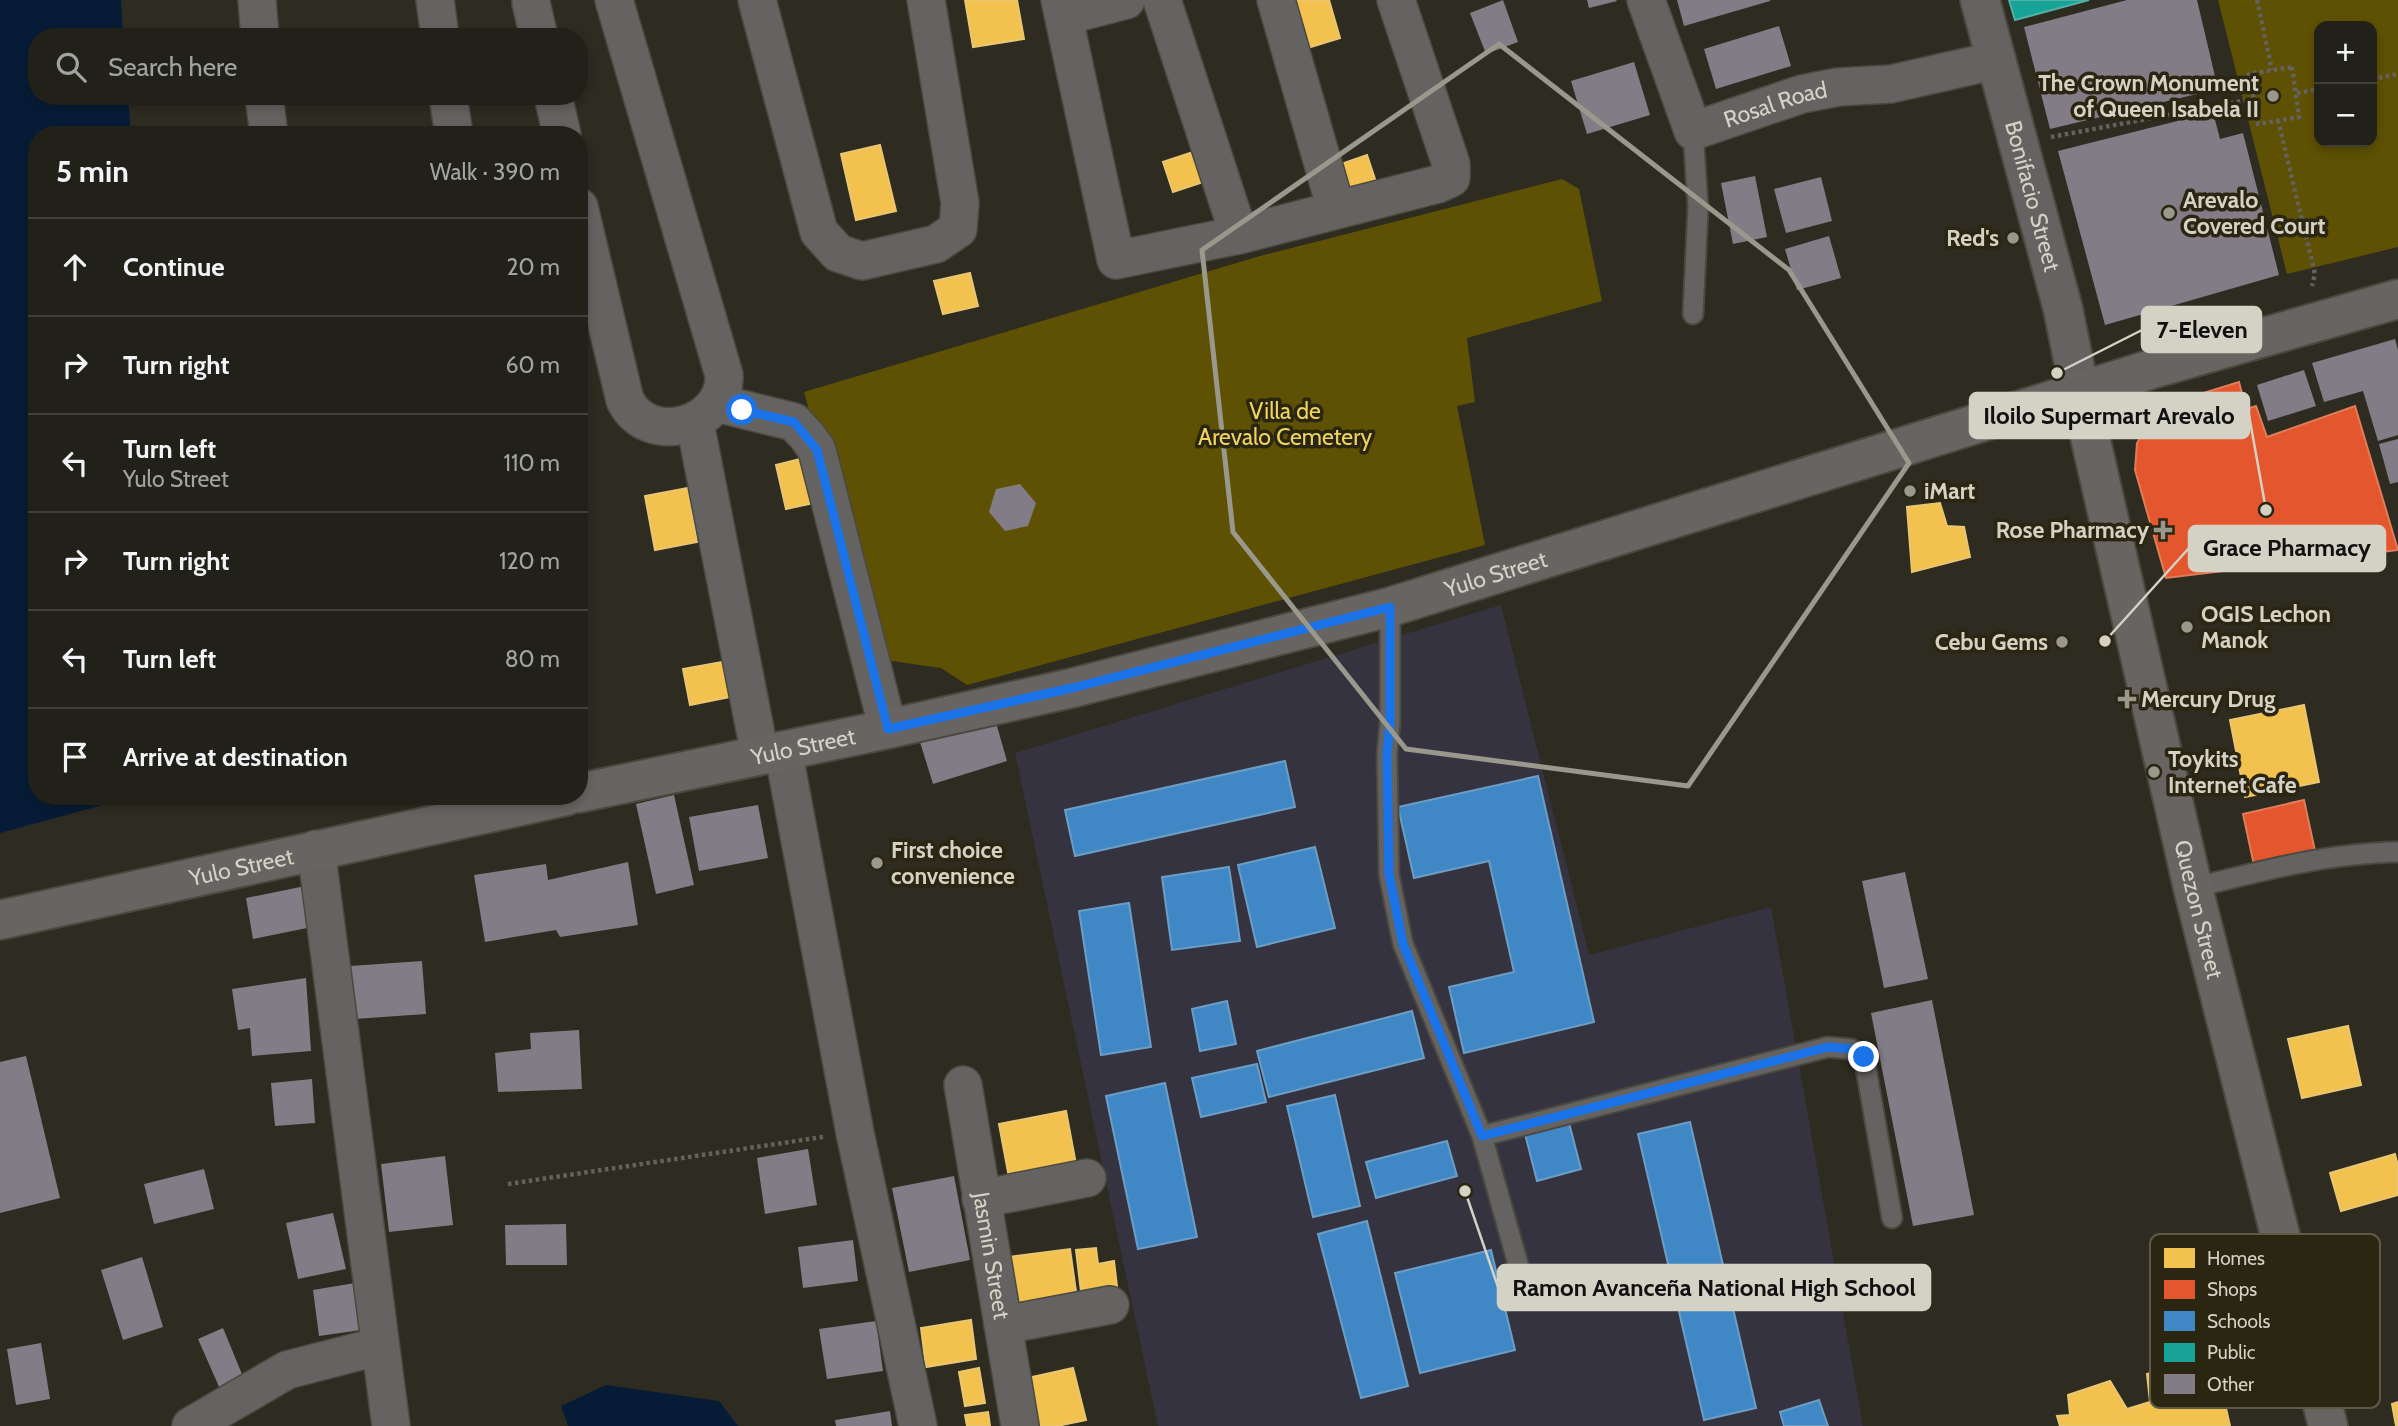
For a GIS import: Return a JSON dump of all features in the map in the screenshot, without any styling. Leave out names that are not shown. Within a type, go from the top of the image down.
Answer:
[{"type":"main road","name":"Yulo Street","points":[[588,791],[1072,688],[1390,607],[2152,369],[2398,299]]},
{"type":"main road","name":"Quezon Street","points":[[2080,393],[2193,888],[2280,1234]]},
{"type":"main road","name":"Yulo Street","points":[[0,920],[524,805]]},
{"type":"main road","name":"Quezon Street","points":[[2323,1408],[2328,1426]]},
{"type":"street","points":[[257,0],[259,28]]},
{"type":"street","points":[[435,0],[439,28]]},
{"type":"street","points":[[614,0],[724,374],[725,387],[706,413],[771,752],[918,1426]]},
{"type":"street","points":[[757,0],[819,232],[838,253],[862,261],[936,244],[958,229],[960,203],[926,0]]},
{"type":"street","points":[[1126,0],[1063,8],[1116,260],[1239,235],[1438,184],[1451,178],[1451,164],[1396,0]]},
{"type":"street","points":[[1162,0],[1239,235]]},
{"type":"street","points":[[1276,0],[1336,209]]},
{"type":"street","name":"Rosal Road","points":[[1646,0],[1693,131],[1802,94],[1838,87],[1891,84],[1997,60]]},
{"type":"street","name":"Bonifacio Street","points":[[1980,0],[2063,309],[2080,393]]},
{"type":"street","points":[[265,105],[268,126]]},
{"type":"street","points":[[450,105],[453,126]]},
{"type":"street","points":[[555,105],[560,126]]},
{"type":"street","points":[[588,245],[625,400],[630,411],[646,423],[659,427],[706,413],[794,422],[817,450],[888,729]]},
{"type":"street","points":[[316,849],[391,1426]]},
{"type":"street","name":"Jasmin Street","points":[[963,1085],[1020,1426]]},
{"type":"street","points":[[982,1199],[1087,1178]]},
{"type":"street","points":[[1003,1325],[1110,1305]]},
{"type":"street","points":[[191,1426],[287,1370],[380,1346]]},
{"type":"lane","points":[[1693,131],[1698,207],[1693,314]]},
{"type":"lane","points":[[1390,607],[1390,723],[1387,766],[1389,874],[1403,944],[1482,1136],[1525,1289]]},
{"type":"lane","points":[[2193,888],[2260,871],[2367,852],[2398,852]]},
{"type":"lane","points":[[1482,1136],[1828,1047],[1852,1049],[1864,1057],[1892,1218]]},
{"type":"path","points":[[2257,0],[2272,70]]},
{"type":"path","points":[[2292,66],[2297,93],[2299,117],[2258,124],[2249,74],[2292,66]]},
{"type":"path","points":[[2377,78],[2398,74]]},
{"type":"path","points":[[2297,93],[2314,90]]},
{"type":"path","points":[[2019,143],[2253,99]]},
{"type":"path","points":[[2278,120],[2315,274],[2301,327]]},
{"type":"path","points":[[508,1184],[855,1132]]},
{"type":"highlighted area","points":[[1499,44],[1789,270],[1909,463],[1688,786],[1406,749],[1233,532],[1202,250]]},
{"type":"shaded area","points":[[1501,605],[1589,955],[1771,907],[1863,1426],[1158,1426],[1015,753]]},
{"type":"green space","points":[[2218,0],[2398,0],[2398,247],[2287,274]]},
{"type":"green space","name":"Villa de Arevalo Cemetery","points":[[1562,179],[1579,189],[1602,301],[1467,338],[1475,402],[1457,406],[1485,545],[967,685],[941,668],[878,659],[804,392],[1260,256]]},
{"type":"water","points":[[0,0],[121,0],[123,28],[28,28],[28,105],[129,105],[130,126],[28,126],[28,805],[103,805],[0,833]]},
{"type":"water","points":[[606,1385],[719,1401],[738,1426],[568,1426],[561,1406]]},
{"type":"building: Homes","points":[[965,0],[1017,0],[1024,39],[973,47]]},
{"type":"building: Homes","points":[[1287,0],[1329,0],[1340,38],[1301,50]]},
{"type":"building: Homes","points":[[880,145],[896,211],[856,220],[841,154]]},
{"type":"building: Homes","points":[[1202,149],[1212,179],[1173,192],[1163,162]]},
{"type":"building: Homes","points":[[1367,155],[1376,182],[1344,192],[1335,166]]},
{"type":"building: Homes","points":[[970,273],[978,306],[943,314],[934,281]]},
{"type":"building: Homes","points":[[812,456],[823,501],[786,509],[776,465]]},
{"type":"building: Homes","points":[[688,488],[697,542],[655,550],[645,496]]},
{"type":"building: Homes","points":[[1940,503],[1947,526],[1964,527],[1970,557],[1912,572],[1907,507]]},
{"type":"building: Homes","points":[[728,661],[735,696],[690,705],[683,669]]},
{"type":"building: Homes","points":[[2304,705],[2319,782],[2245,797],[2230,720]]},
{"type":"building: Homes","points":[[2348,1026],[2361,1085],[2302,1098],[2288,1039]]},
{"type":"building: Homes","points":[[1066,1111],[1078,1175],[1011,1188],[999,1124]]},
{"type":"building: Homes","points":[[2395,1154],[2398,1166],[2398,1195],[2341,1211],[2330,1173]]},
{"type":"building: Homes","points":[[1096,1248],[1098,1264],[1114,1261],[1118,1295],[1082,1300],[1076,1250]]},
{"type":"building: Homes","points":[[1070,1249],[1078,1306],[1015,1314],[1008,1257]]},
{"type":"building: Homes","points":[[971,1320],[976,1359],[926,1367],[921,1328]]},
{"type":"building: Homes","points":[[979,1368],[985,1403],[965,1406],[959,1372]]},
{"type":"building: Homes","points":[[1073,1368],[1086,1420],[1057,1426],[1033,1426],[1023,1379]]},
{"type":"building: Homes","points":[[2150,1373],[2150,1402],[2147,1374]]},
{"type":"building: Homes","points":[[2110,1381],[2127,1409],[2150,1402],[2150,1408],[2226,1408],[2230,1426],[2060,1426],[2057,1416],[2070,1415],[2068,1395]]},
{"type":"building: Homes","points":[[2398,1402],[2398,1426],[2396,1426],[2392,1404]]},
{"type":"building: Homes","points":[[988,1412],[990,1426],[967,1426],[965,1415]]},
{"type":"building: Shops","points":[[2239,382],[2246,409],[2256,406],[2267,437],[2355,406],[2398,550],[2166,578],[2135,470],[2137,443],[2153,419],[2171,403]]},
{"type":"building: Shops","points":[[2304,800],[2315,851],[2254,865],[2243,814]]},
{"type":"building: Schools","points":[[1285,761],[1295,807],[1075,856],[1065,810]]},
{"type":"building: Schools","points":[[1538,776],[1594,1022],[1464,1053],[1449,987],[1514,972],[1489,861],[1414,878],[1398,807]]},
{"type":"building: Schools","points":[[1315,847],[1335,928],[1257,947],[1238,865]]},
{"type":"building: Schools","points":[[1229,867],[1240,941],[1172,950],[1162,877]]},
{"type":"building: Schools","points":[[1129,903],[1151,1047],[1101,1055],[1079,911]]},
{"type":"building: Schools","points":[[1227,1001],[1236,1044],[1200,1051],[1192,1009]]},
{"type":"building: Schools","points":[[1412,1011],[1424,1058],[1269,1097],[1257,1051]]},
{"type":"building: Schools","points":[[1257,1064],[1266,1102],[1201,1117],[1192,1078]]},
{"type":"building: Schools","points":[[1165,1083],[1197,1237],[1138,1249],[1106,1096]]},
{"type":"building: Schools","points":[[1335,1095],[1360,1206],[1313,1217],[1287,1106]]},
{"type":"building: Schools","points":[[1568,1119],[1581,1169],[1537,1181],[1524,1130]]},
{"type":"building: Schools","points":[[1690,1122],[1756,1408],[1704,1420],[1638,1134]]},
{"type":"building: Schools","points":[[1447,1141],[1457,1176],[1376,1198],[1366,1162]]},
{"type":"building: Schools","points":[[1367,1221],[1408,1386],[1361,1398],[1318,1234]]},
{"type":"building: Schools","points":[[1491,1250],[1515,1350],[1420,1373],[1395,1273]]},
{"type":"building: Schools","points":[[1819,1400],[1828,1426],[1784,1426],[1780,1412]]},
{"type":"building: Public","points":[[2009,0],[2089,0],[2015,20]]},
{"type":"building: Other","points":[[1503,0],[1518,42],[1486,54],[1470,13]]},
{"type":"building: Other","points":[[1587,0],[1616,0],[1617,1],[1589,8]]},
{"type":"building: Other","points":[[1677,0],[1770,0],[1770,1],[1684,26]]},
{"type":"building: Other","points":[[2127,0],[2197,0],[2218,89],[2050,129],[2024,27]]},
{"type":"building: Other","points":[[1779,26],[1791,66],[1716,89],[1704,49]]},
{"type":"building: Other","points":[[1634,62],[1650,115],[1587,134],[1571,81]]},
{"type":"building: Other","name":"Arevalo Covered Court","points":[[2213,112],[2220,139],[2243,133],[2279,275],[2105,325],[2058,151]]},
{"type":"building: Other","points":[[1755,176],[1767,237],[1733,244],[1721,183]]},
{"type":"building: Other","points":[[1821,177],[1832,221],[1786,233],[1774,189]]},
{"type":"building: Other","points":[[1829,236],[1841,278],[1797,290],[1785,249]]},
{"type":"building: Other","points":[[2395,339],[2398,350],[2398,435],[2378,441],[2363,391],[2324,402],[2312,363]]},
{"type":"building: Other","points":[[2304,370],[2316,406],[2268,421],[2257,385]]},
{"type":"building: Other","points":[[2398,439],[2398,482],[2390,484],[2379,444]]},
{"type":"building: Other","points":[[1020,484],[1036,503],[1028,526],[1005,531],[989,512],[996,489]]},
{"type":"building: Other","points":[[995,719],[1007,761],[933,784],[920,742]]},
{"type":"building: Other","points":[[674,795],[694,885],[656,894],[636,804]]},
{"type":"building: Other","points":[[758,805],[768,858],[699,871],[689,817]]},
{"type":"building: Other","points":[[628,862],[638,925],[560,937],[556,930],[485,942],[474,875],[546,864],[548,880]]},
{"type":"building: Other","points":[[1905,872],[1928,979],[1884,988],[1862,881]]},
{"type":"building: Other","points":[[310,885],[317,926],[253,939],[246,898]]},
{"type":"building: Other","points":[[422,961],[426,1014],[354,1019],[350,966]]},
{"type":"building: Other","points":[[306,978],[311,1051],[252,1056],[250,1028],[238,1030],[232,989]]},
{"type":"building: Other","points":[[1932,1000],[1974,1215],[1913,1226],[1871,1013]]},
{"type":"building: Other","points":[[579,1030],[582,1089],[498,1092],[495,1053],[531,1049],[530,1033]]},
{"type":"building: Other","points":[[26,1056],[60,1198],[0,1213],[0,1062]]},
{"type":"building: Other","points":[[312,1079],[315,1123],[275,1126],[271,1083]]},
{"type":"building: Other","points":[[808,1149],[817,1205],[765,1214],[757,1158]]},
{"type":"building: Other","points":[[445,1156],[453,1225],[389,1232],[381,1164]]},
{"type":"building: Other","points":[[204,1169],[214,1209],[154,1224],[144,1184]]},
{"type":"building: Other","points":[[954,1176],[970,1260],[909,1272],[892,1188]]},
{"type":"building: Other","points":[[333,1213],[346,1269],[298,1279],[286,1223]]},
{"type":"building: Other","points":[[566,1224],[567,1265],[506,1265],[505,1225]]},
{"type":"building: Other","points":[[853,1240],[858,1281],[803,1288],[798,1247]]},
{"type":"building: Other","points":[[142,1257],[163,1327],[123,1340],[101,1270]]},
{"type":"building: Other","points":[[355,1283],[361,1330],[319,1336],[313,1290]]},
{"type":"building: Other","points":[[876,1321],[883,1371],[827,1379],[819,1329]]},
{"type":"building: Other","points":[[223,1328],[244,1379],[220,1389],[198,1339]]},
{"type":"building: Other","points":[[41,1343],[50,1399],[16,1405],[7,1349]]},
{"type":"building: Other","points":[[890,1411],[892,1426],[836,1426],[835,1420]]},
{"type":"place","name":"The Crown Monument of Queen Isabela II","points":[[2273,96]]},
{"type":"place","name":"Arevalo Covered Court","points":[[2169,213]]},
{"type":"place","name":"Red's","points":[[2013,238]]},
{"type":"place","name":"7-Eleven","points":[[2057,373]]},
{"type":"place","name":"iMart","points":[[1910,491]]},
{"type":"place","name":"Iloilo Supermart Arevalo","points":[[2266,510]]},
{"type":"place","name":"Rose Pharmacy","points":[[2163,530]]},
{"type":"place","name":"OGIS Lechon Manok","points":[[2187,627]]},
{"type":"place","name":"Grace Pharmacy","points":[[2105,641]]},
{"type":"place","name":"Cebu Gems","points":[[2062,642]]},
{"type":"place","name":"Mercury Drug","points":[[2127,699]]},
{"type":"place","name":"Toykits Internet Cafe","points":[[2154,772]]},
{"type":"place","name":"First choice convenience","points":[[877,863]]},
{"type":"place","name":"Ramon Avanceña National High School","points":[[1465,1191]]},
{"type":"route","points":[[742,410],[794,422],[817,450],[888,729],[1072,688],[1390,607],[1390,723],[1387,753],[1389,874],[1403,944],[1482,1136],[1828,1047],[1852,1049],[1864,1057]]}]
